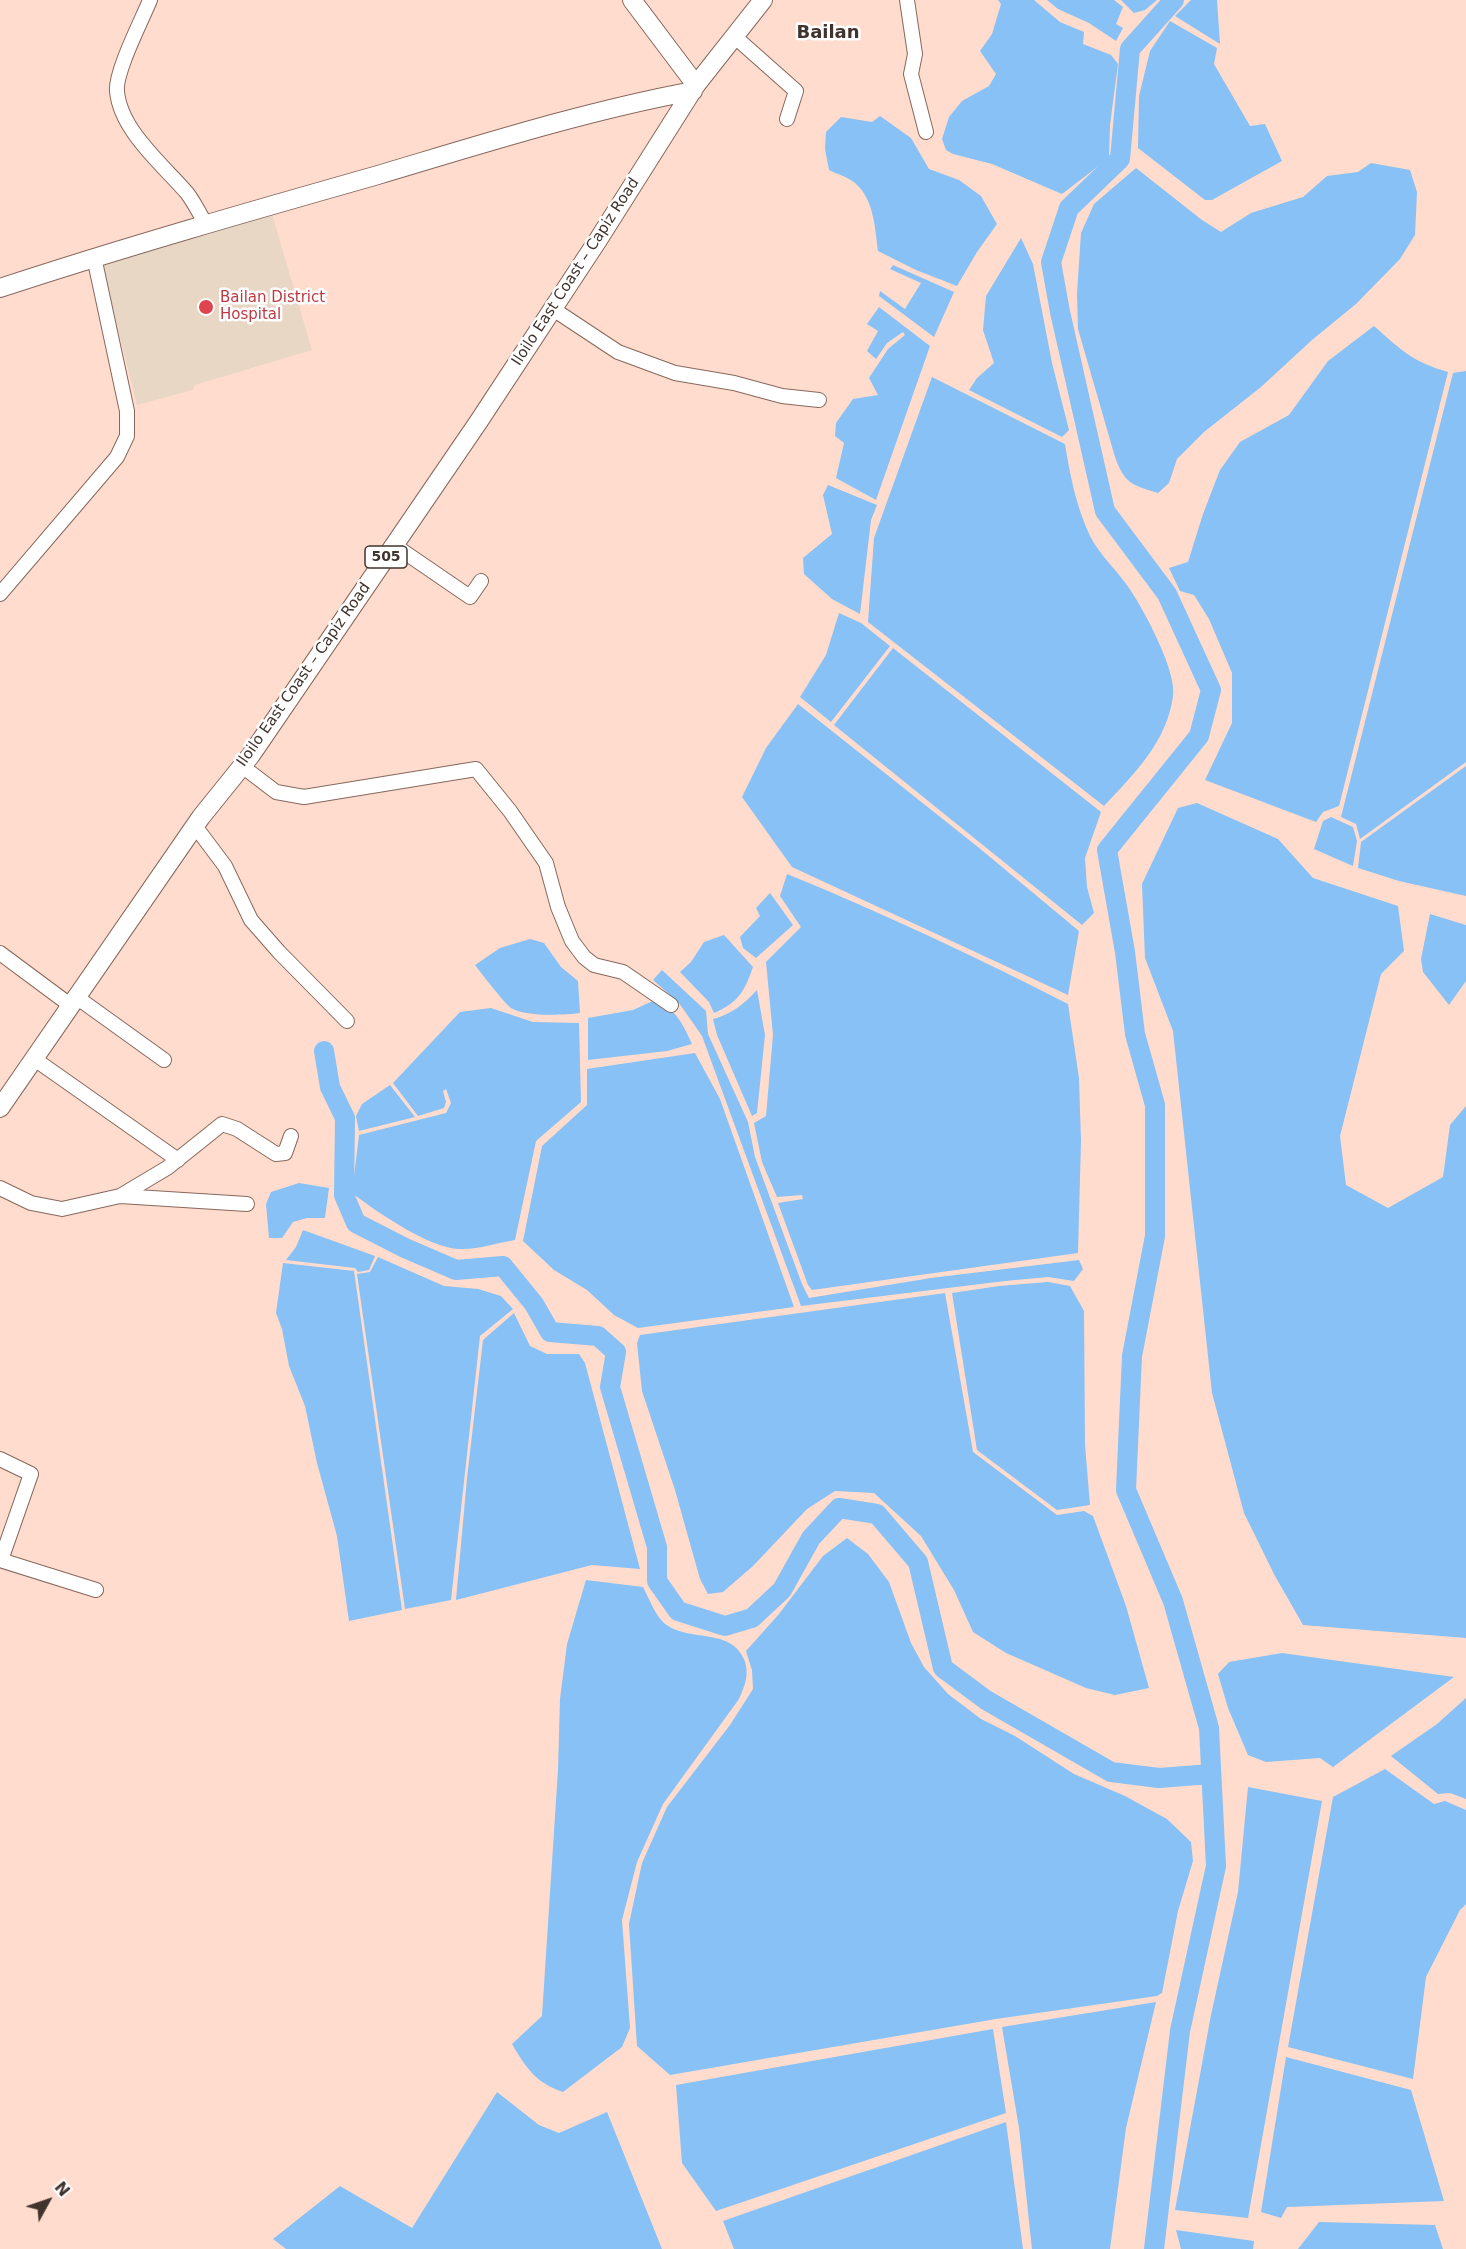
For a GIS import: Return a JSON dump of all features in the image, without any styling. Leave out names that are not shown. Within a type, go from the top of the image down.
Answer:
[{"type":"main road","points":[[0,288],[94,257],[557,123],[694,88],[632,0]]},
{"type":"main road","name":"Iloilo East Coast – Capiz Road","points":[[0,1108],[195,826],[242,766],[394,545],[554,309],[694,88],[763,0]]},
{"type":"street","points":[[150,0],[119,76],[117,91],[128,124],[164,169],[187,193],[206,225]]},
{"type":"street","points":[[907,0],[915,54],[911,74],[926,132]]},
{"type":"street","points":[[734,36],[796,92],[787,119]]},
{"type":"street","points":[[0,594],[117,457],[127,436],[127,411],[94,257]]},
{"type":"street","points":[[554,309],[618,352],[675,373],[734,383],[782,396],[819,400]]},
{"type":"street","points":[[394,545],[470,597],[481,581]]},
{"type":"street","points":[[242,766],[276,792],[304,797],[476,769],[510,811],[546,863],[558,908],[572,941],[584,957],[594,965],[623,972],[671,1005]]},
{"type":"street","points":[[195,826],[225,866],[251,920],[347,1021]]},
{"type":"street","points":[[0,953],[164,1060]]},
{"type":"street","points":[[33,1058],[178,1160]]},
{"type":"street","points":[[120,1196],[178,1160],[222,1124],[237,1129],[276,1154],[285,1153],[291,1136]]},
{"type":"street","points":[[0,1188],[31,1203],[62,1209],[120,1196],[247,1204]]},
{"type":"street","points":[[0,1459],[31,1474],[1,1560],[96,1590]]},
{"type":"shaded area","name":"Bailan District Hospital","points":[[272,214],[312,350],[195,385],[193,390],[137,405],[102,265]]},
{"type":"water","points":[[998,0],[1034,0],[1060,22],[1084,32],[1083,44],[1111,55],[1118,64],[1110,125],[1109,158],[1062,194],[992,164],[953,154],[946,150],[942,139],[949,117],[962,101],[989,86],[996,74],[980,51],[992,34],[1001,4]]},
{"type":"water","points":[[1047,0],[1114,0],[1123,7],[1116,24],[1123,28],[1116,41],[1089,23],[1058,9]]},
{"type":"water","points":[[1121,0],[1157,0],[1145,10],[1134,13]]},
{"type":"water","points":[[1191,0],[1217,0],[1220,44],[1175,16]]},
{"type":"water","points":[[1170,21],[1217,48],[1214,64],[1250,126],[1265,124],[1282,161],[1212,200],[1205,200],[1138,148],[1139,96],[1150,51]]},
{"type":"water","points":[[880,116],[911,138],[929,169],[959,180],[981,196],[997,224],[957,286],[916,270],[878,251],[873,214],[866,197],[852,181],[829,170],[825,149],[826,132],[841,117],[872,122]]},
{"type":"water","points":[[1371,163],[1410,170],[1417,192],[1415,235],[1400,259],[1356,304],[1312,340],[1261,387],[1204,432],[1177,459],[1169,483],[1158,493],[1130,482],[1122,473],[1115,457],[1078,329],[1077,293],[1081,233],[1094,204],[1136,168],[1202,220],[1221,232],[1251,213],[1303,197],[1327,176],[1358,172]]},
{"type":"water","points":[[1021,238],[1033,264],[1052,363],[1069,430],[1062,437],[969,390],[977,378],[994,363],[983,330],[986,296]]},
{"type":"water","points":[[893,265],[954,292],[934,337],[879,296],[880,291],[905,309],[921,283],[890,269]]},
{"type":"water","points":[[879,307],[930,346],[876,500],[836,478],[844,443],[835,436],[836,423],[853,399],[878,395],[869,378],[888,349],[905,335],[903,332],[887,343],[876,359],[867,351],[878,331],[867,324]]},
{"type":"water","points":[[1374,326],[1408,354],[1425,364],[1448,372],[1339,806],[1323,812],[1316,822],[1205,780],[1232,723],[1232,673],[1209,619],[1194,595],[1180,591],[1169,568],[1188,562],[1220,470],[1240,442],[1289,415],[1328,361]]},
{"type":"water","points":[[1466,371],[1466,762],[1360,839],[1356,824],[1341,817],[1453,373]]},
{"type":"water","points":[[932,377],[1065,444],[1074,490],[1090,536],[1137,601],[1165,658],[1173,685],[1173,696],[1164,728],[1148,756],[1104,806],[868,622],[874,538]]},
{"type":"water","points":[[828,485],[877,505],[871,520],[860,614],[832,599],[804,574],[803,558],[832,534],[823,495]]},
{"type":"water","points":[[839,613],[861,623],[890,646],[831,722],[800,697],[826,655]]},
{"type":"water","points":[[893,648],[1101,812],[1085,858],[1087,887],[1094,913],[1082,925],[834,725]]},
{"type":"water","points":[[798,704],[978,847],[1079,931],[1068,995],[792,867],[742,797],[766,748]]},
{"type":"water","points":[[1466,766],[1466,896],[1399,881],[1358,868],[1361,842]]},
{"type":"water","points":[[1197,803],[1278,839],[1313,878],[1398,906],[1404,951],[1381,974],[1340,1136],[1346,1185],[1388,1208],[1443,1177],[1450,1125],[1466,1106],[1466,1638],[1303,1625],[1275,1576],[1244,1513],[1212,1393],[1173,1031],[1145,958],[1142,884],[1178,808]]},
{"type":"water","points":[[1331,817],[1353,827],[1357,841],[1353,866],[1314,849],[1323,821]]},
{"type":"water","points":[[787,874],[929,936],[1068,1004],[1079,1078],[1081,1141],[1078,1253],[812,1290],[808,1285],[778,1203],[803,1199],[802,1195],[777,1197],[762,1162],[754,1123],[766,1116],[773,1035],[766,962],[801,927],[780,896]]},
{"type":"water","points":[[770,893],[793,925],[756,958],[743,948],[740,937],[760,916],[756,908]]},
{"type":"water","points":[[1430,914],[1466,925],[1466,981],[1449,1005],[1423,972],[1421,959]]},
{"type":"water","points":[[724,935],[753,967],[740,995],[729,1005],[714,1013],[709,1002],[680,972],[691,962],[704,942]]},
{"type":"water","points":[[530,939],[544,943],[561,967],[578,981],[580,1013],[535,1014],[511,1008],[475,965],[500,948]]},
{"type":"water","points":[[662,970],[706,1011],[708,1034],[748,1122],[755,1157],[809,1298],[931,1278],[1079,1260],[1083,1269],[1074,1281],[1048,1277],[801,1306],[702,1036],[679,1003],[653,980]]},
{"type":"water","points":[[757,990],[765,1035],[757,1113],[752,1116],[717,1035],[713,1019],[737,1008]]},
{"type":"water","points":[[655,1000],[674,1013],[692,1044],[667,1051],[588,1060],[588,1018],[633,1010]]},
{"type":"water","points":[[491,1008],[533,1022],[579,1023],[581,1102],[536,1141],[515,1240],[459,1249],[447,1247],[419,1236],[375,1210],[352,1193],[359,1135],[446,1113],[451,1103],[446,1089],[443,1091],[446,1102],[444,1108],[418,1116],[393,1083],[460,1012]]},
{"type":"water","points":[[695,1053],[720,1099],[794,1307],[638,1328],[614,1315],[587,1290],[554,1270],[523,1241],[542,1146],[587,1105],[587,1069]]},
{"type":"water","points":[[390,1085],[415,1117],[359,1131],[356,1116],[362,1104]]},
{"type":"water","points":[[299,1183],[329,1188],[325,1218],[307,1218],[293,1222],[282,1238],[269,1238],[266,1204],[271,1192]]},
{"type":"water","points":[[303,1230],[375,1256],[369,1270],[358,1272],[355,1268],[286,1260],[296,1247]]},
{"type":"water","points":[[378,1257],[444,1286],[478,1289],[501,1296],[513,1309],[480,1336],[451,1600],[405,1609],[357,1274],[370,1272]]},
{"type":"water","points":[[283,1263],[354,1271],[402,1610],[349,1621],[337,1536],[317,1463],[305,1406],[289,1366],[282,1329],[276,1313]]},
{"type":"water","points":[[1048,1282],[1070,1286],[1084,1311],[1085,1445],[1090,1505],[1057,1510],[977,1450],[952,1293]]},
{"type":"water","points":[[945,1293],[973,1452],[1057,1515],[1084,1511],[1093,1516],[1126,1606],[1149,1688],[1115,1695],[1086,1688],[1006,1653],[973,1632],[954,1590],[921,1536],[874,1493],[835,1491],[807,1509],[753,1566],[723,1592],[708,1594],[700,1579],[675,1490],[642,1391],[637,1343],[640,1335]]},
{"type":"water","points":[[514,1313],[530,1346],[547,1354],[579,1354],[585,1363],[640,1569],[592,1565],[456,1600],[483,1340]]},
{"type":"water","points":[[847,1538],[868,1554],[889,1582],[911,1643],[924,1667],[948,1694],[981,1719],[1015,1736],[1074,1774],[1125,1796],[1167,1819],[1191,1842],[1193,1861],[1178,1911],[1162,1993],[1157,1996],[996,2019],[670,2075],[637,2046],[629,1924],[642,1863],[667,1807],[730,1725],[753,1689],[752,1670],[746,1651],[779,1614],[823,1556]]},
{"type":"water","points":[[586,1580],[643,1587],[664,1623],[685,1633],[719,1639],[738,1649],[746,1664],[747,1675],[739,1699],[663,1804],[637,1862],[622,1920],[630,2028],[622,2047],[563,2092],[546,2084],[533,2074],[512,2044],[542,2016],[558,1770],[560,1699],[567,1644]]},
{"type":"water","points":[[1282,1653],[1454,1677],[1333,1767],[1320,1758],[1266,1762],[1248,1755],[1228,1708],[1218,1674],[1229,1662]]},
{"type":"water","points":[[1466,1698],[1466,1799],[1450,1793],[1438,1794],[1391,1756],[1437,1724]]},
{"type":"water","points":[[1385,1769],[1434,1804],[1445,1801],[1466,1810],[1466,1904],[1460,1910],[1426,1977],[1413,2079],[1288,2047],[1333,1797]]},
{"type":"water","points":[[1248,1787],[1322,1801],[1248,2218],[1175,2210],[1211,2015],[1238,1892]]},
{"type":"water","points":[[1156,2002],[1126,2128],[1110,2249],[1032,2249],[1019,2128],[1002,2027]]},
{"type":"water","points":[[993,2029],[1006,2113],[716,2211],[682,2163],[676,2085]]},
{"type":"water","points":[[1286,2057],[1411,2090],[1444,2201],[1287,2207],[1281,2218],[1261,2212]]},
{"type":"water","points":[[497,2092],[539,2125],[559,2133],[607,2112],[662,2249],[286,2249],[273,2239],[340,2186],[412,2228]]},
{"type":"water","points":[[1006,2122],[1023,2249],[734,2249],[723,2221]]},
{"type":"water","points":[[1319,2222],[1435,2225],[1443,2249],[1298,2249]]},
{"type":"water","points":[[1176,2230],[1254,2241],[1253,2249],[1181,2249]]},
{"type":"waterway","points":[[1154,2249],[1180,2031],[1216,1866],[1209,1728],[1173,1601],[1126,1490],[1132,1356],[1155,1236],[1155,1105],[1135,1034],[1125,952],[1107,850],[1199,736],[1211,690],[1167,594],[1105,511],[1060,312],[1051,262],[1069,208],[1120,159],[1130,49],[1174,0]]},
{"type":"waterway","points":[[324,1051],[330,1087],[345,1118],[344,1195],[356,1223],[456,1270],[503,1266],[534,1304],[550,1332],[598,1336],[616,1352],[610,1387],[657,1547],[657,1581],[678,1611],[725,1626],[752,1618],[782,1590],[811,1538],[839,1508],[877,1514],[918,1562],[943,1668],[986,1700],[1111,1772],[1159,1778],[1211,1774]]},
{"type":"place","name":"Bailan District Hospital","points":[[206,307]]},
{"type":"district","name":"Bailan","points":[[828,33]]}]
